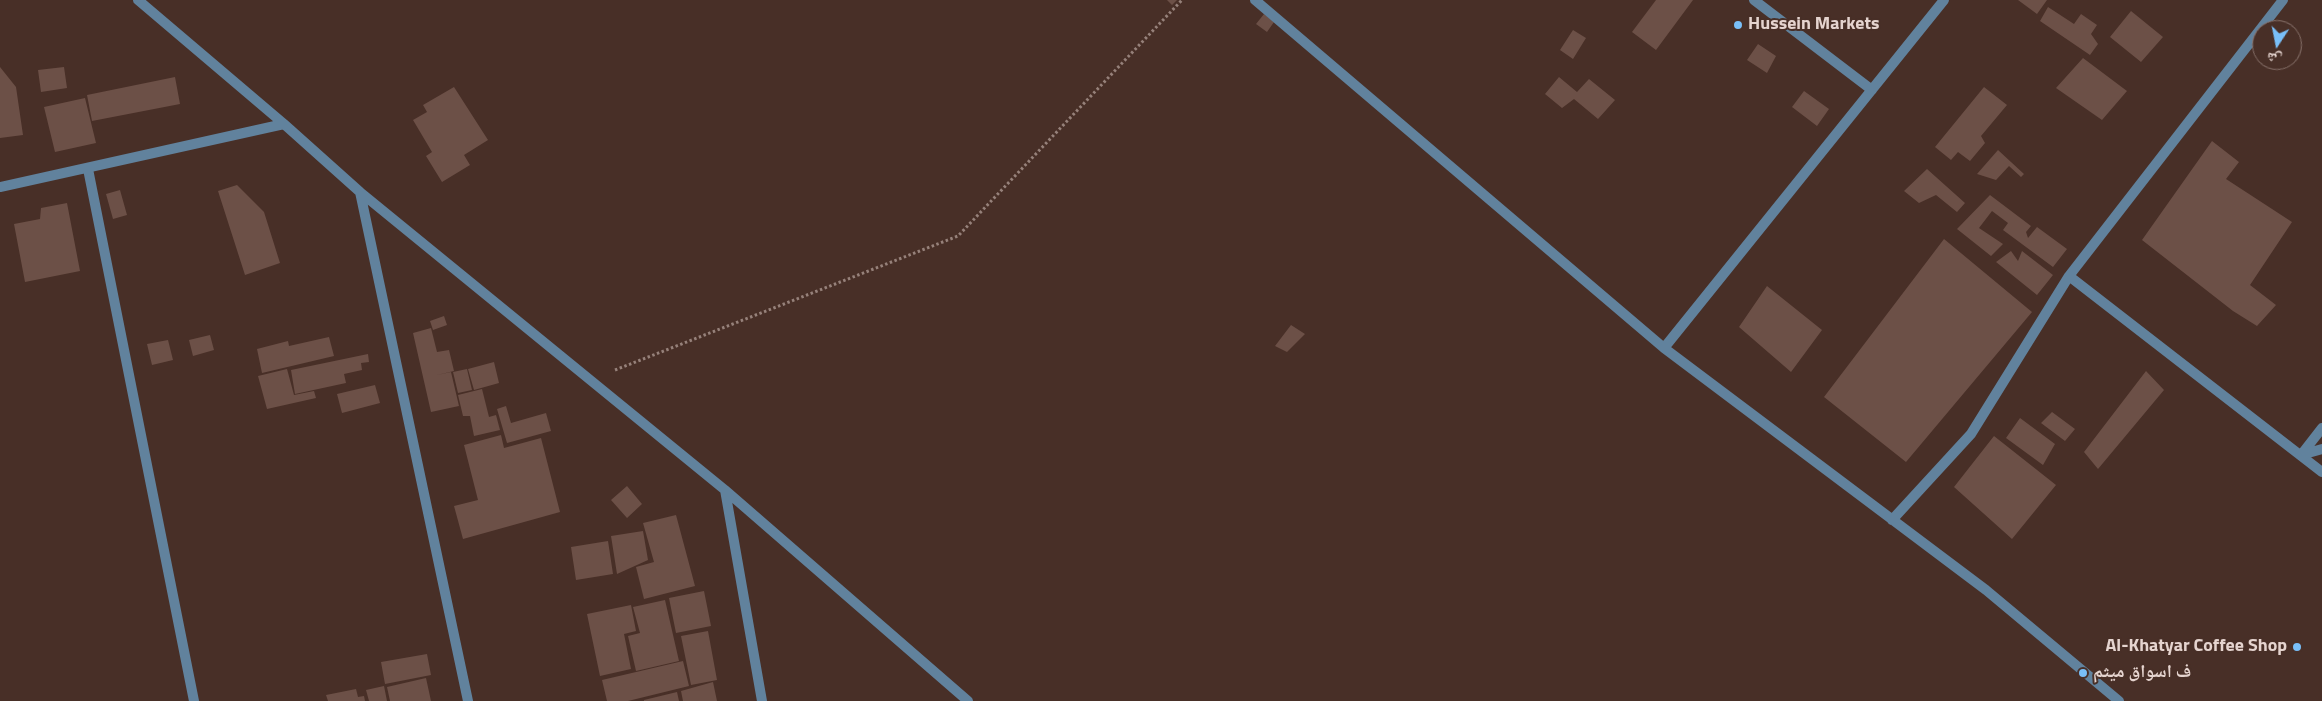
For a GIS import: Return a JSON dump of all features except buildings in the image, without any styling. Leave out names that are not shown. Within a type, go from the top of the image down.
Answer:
[{"type":"street","points":[[138,0],[284,124],[360,192],[725,490],[968,701]]},
{"type":"street","points":[[1255,0],[1664,348],[1986,590],[2119,701]]},
{"type":"street","points":[[1754,0],[1872,90]]},
{"type":"street","points":[[1664,348],[1944,0]]},
{"type":"street","points":[[1892,520],[1971,434],[2069,276],[2282,0]]},
{"type":"street","points":[[0,187],[284,124]]},
{"type":"street","points":[[88,169],[194,701]]},
{"type":"street","points":[[360,192],[468,701]]},
{"type":"street","points":[[2069,276],[2322,472]]},
{"type":"street","points":[[2301,455],[2322,428]]},
{"type":"street","points":[[2301,455],[2322,449]]},
{"type":"street","points":[[725,490],[762,701]]},
{"type":"path","points":[[589,380],[958,236],[1182,0]]},
{"type":"place","name":"Hussein Markets","points":[[1738,25]]},
{"type":"place","name":"Al-Khatyar Coffee Shop","points":[[2297,647]]},
{"type":"place","name":"ف اسواق ميثم","points":[[2083,673]]}]
